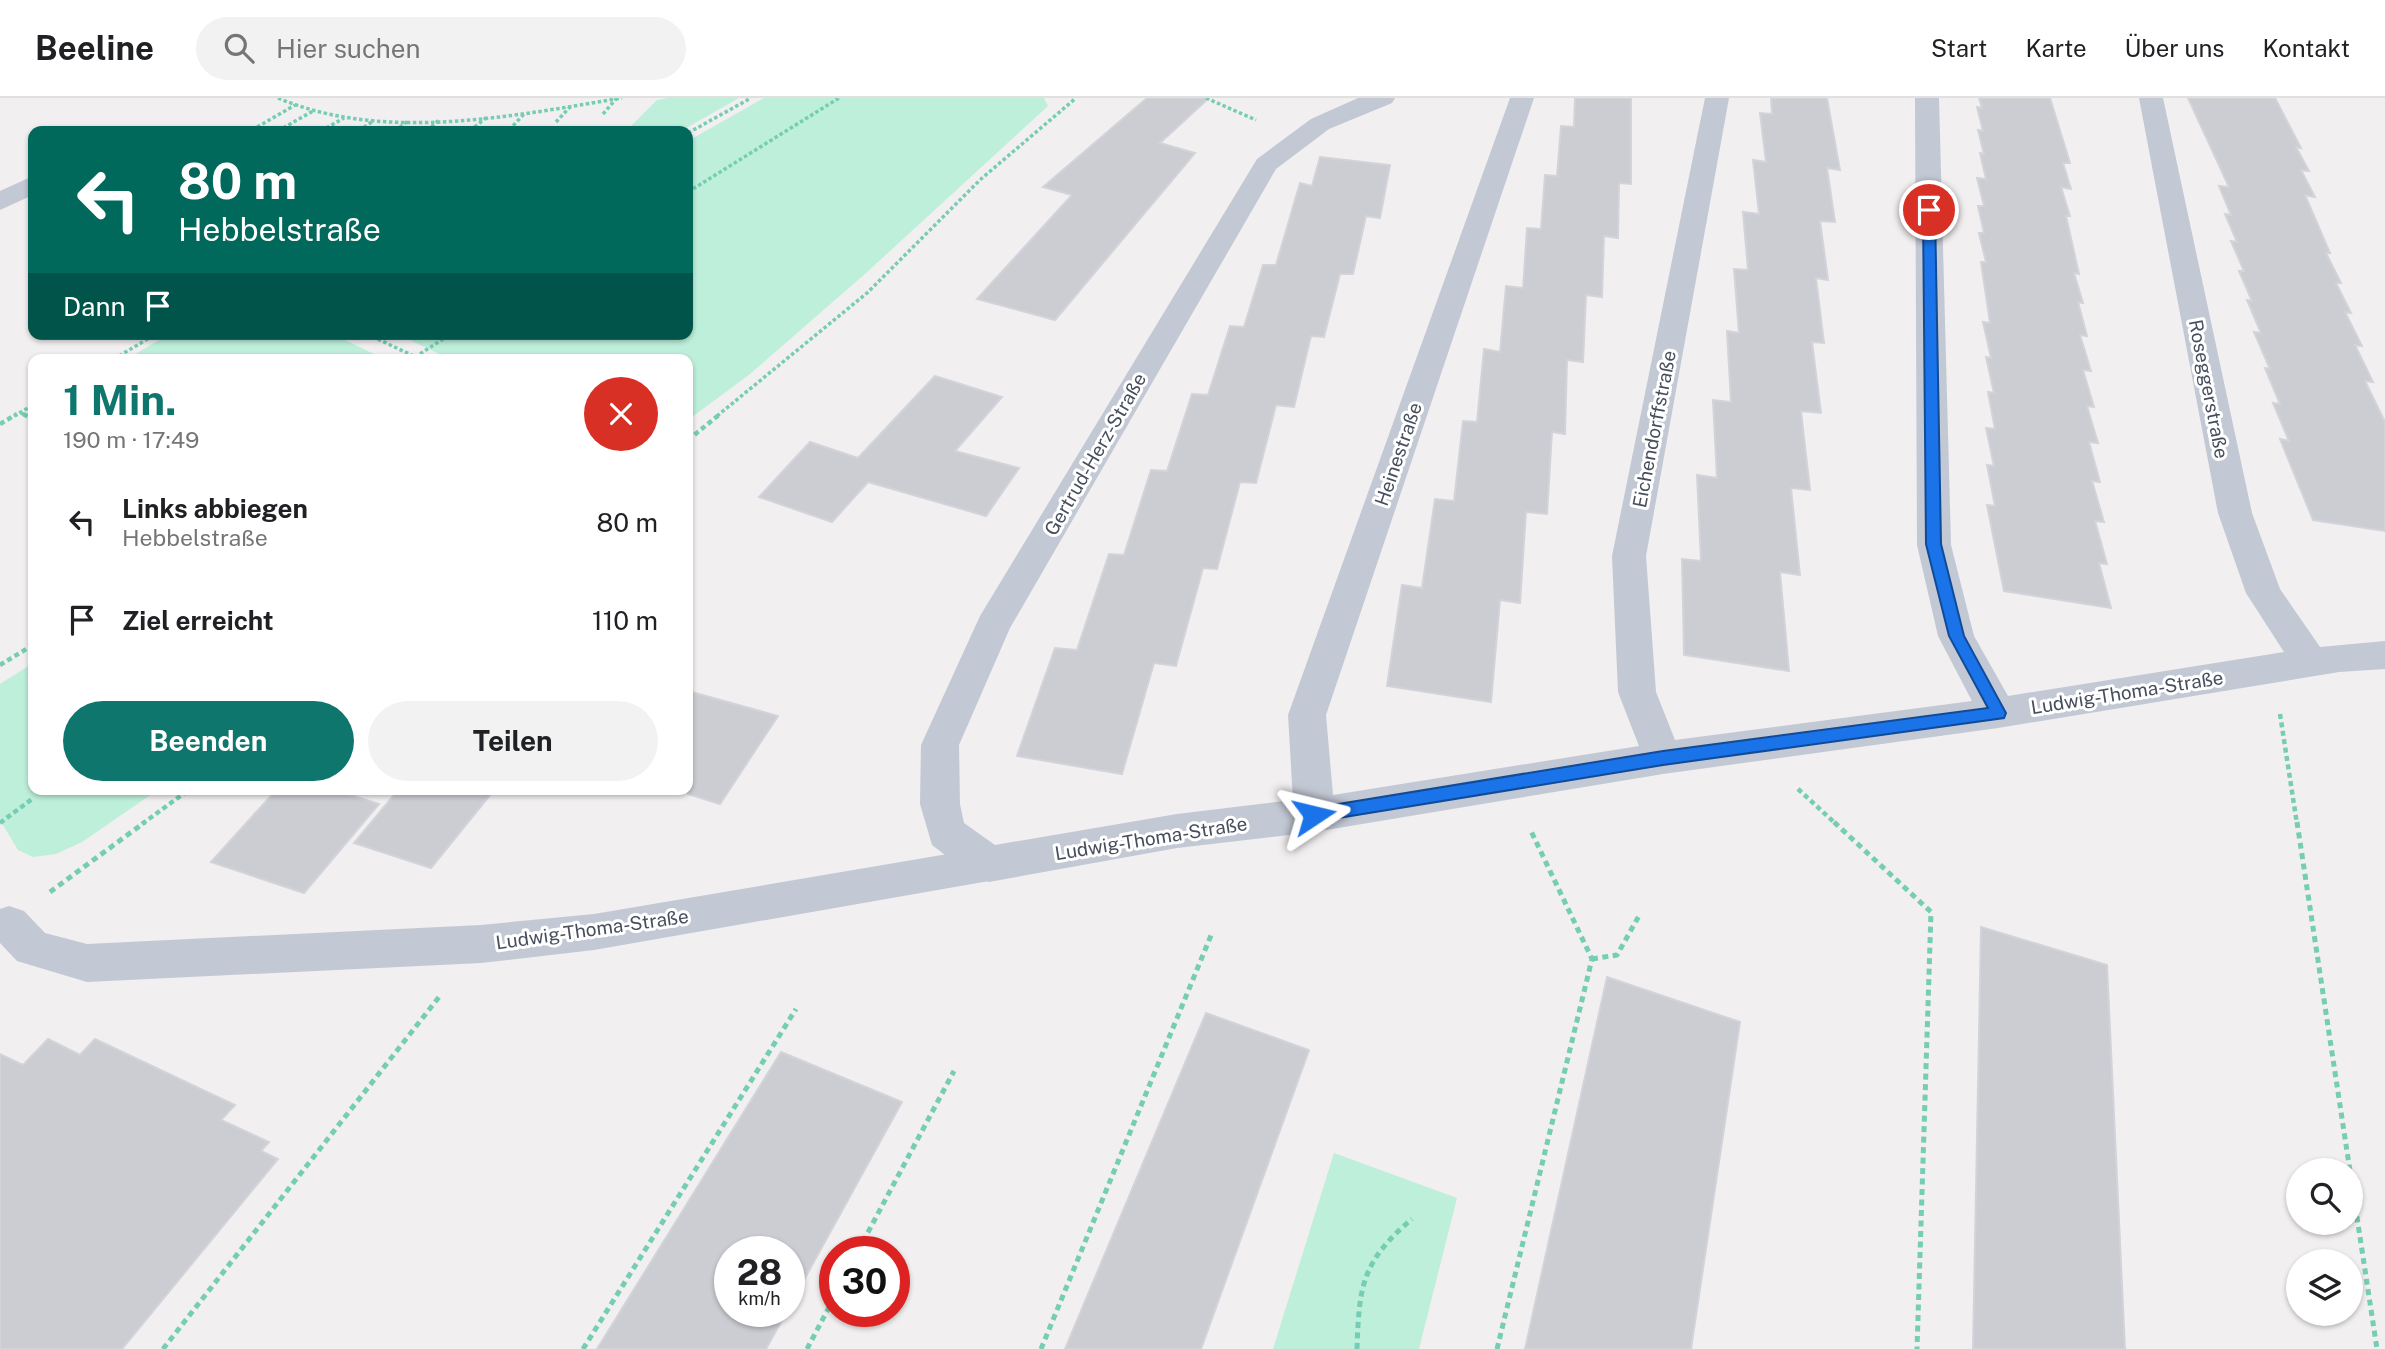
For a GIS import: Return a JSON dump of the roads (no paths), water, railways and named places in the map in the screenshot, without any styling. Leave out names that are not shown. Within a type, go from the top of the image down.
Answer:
[{"type":"street","name":"Gertrud-Herz-Straße","points":[[989,864],[946,833],[940,804],[940,745],[993,626],[1266,165],[1295,138],[1343,110],[1383,98]]},
{"type":"street","name":"Heinestraße","points":[[1314,815],[1307,715],[1522,98]]},
{"type":"street","name":"Eichendorffstraße","points":[[1663,758],[1637,692],[1629,556],[1717,98]]},
{"type":"street","points":[[1927,98],[1934,544],[1956,636],[1998,713]]},
{"type":"street","name":"Roseggerstraße","points":[[2151,98],[2235,513],[2264,593],[2311,663]]},
{"type":"street","points":[[0,202],[28,187]]},
{"type":"street","name":"Ludwig-Thoma-Straße","points":[[989,864],[1177,831],[1314,815],[1508,781],[1998,713],[2271,668],[2385,656]]},
{"type":"lane","name":"Ludwig-Thoma-Straße","points":[[9,924],[32,948],[87,963],[481,944],[594,932],[989,864]]}]
